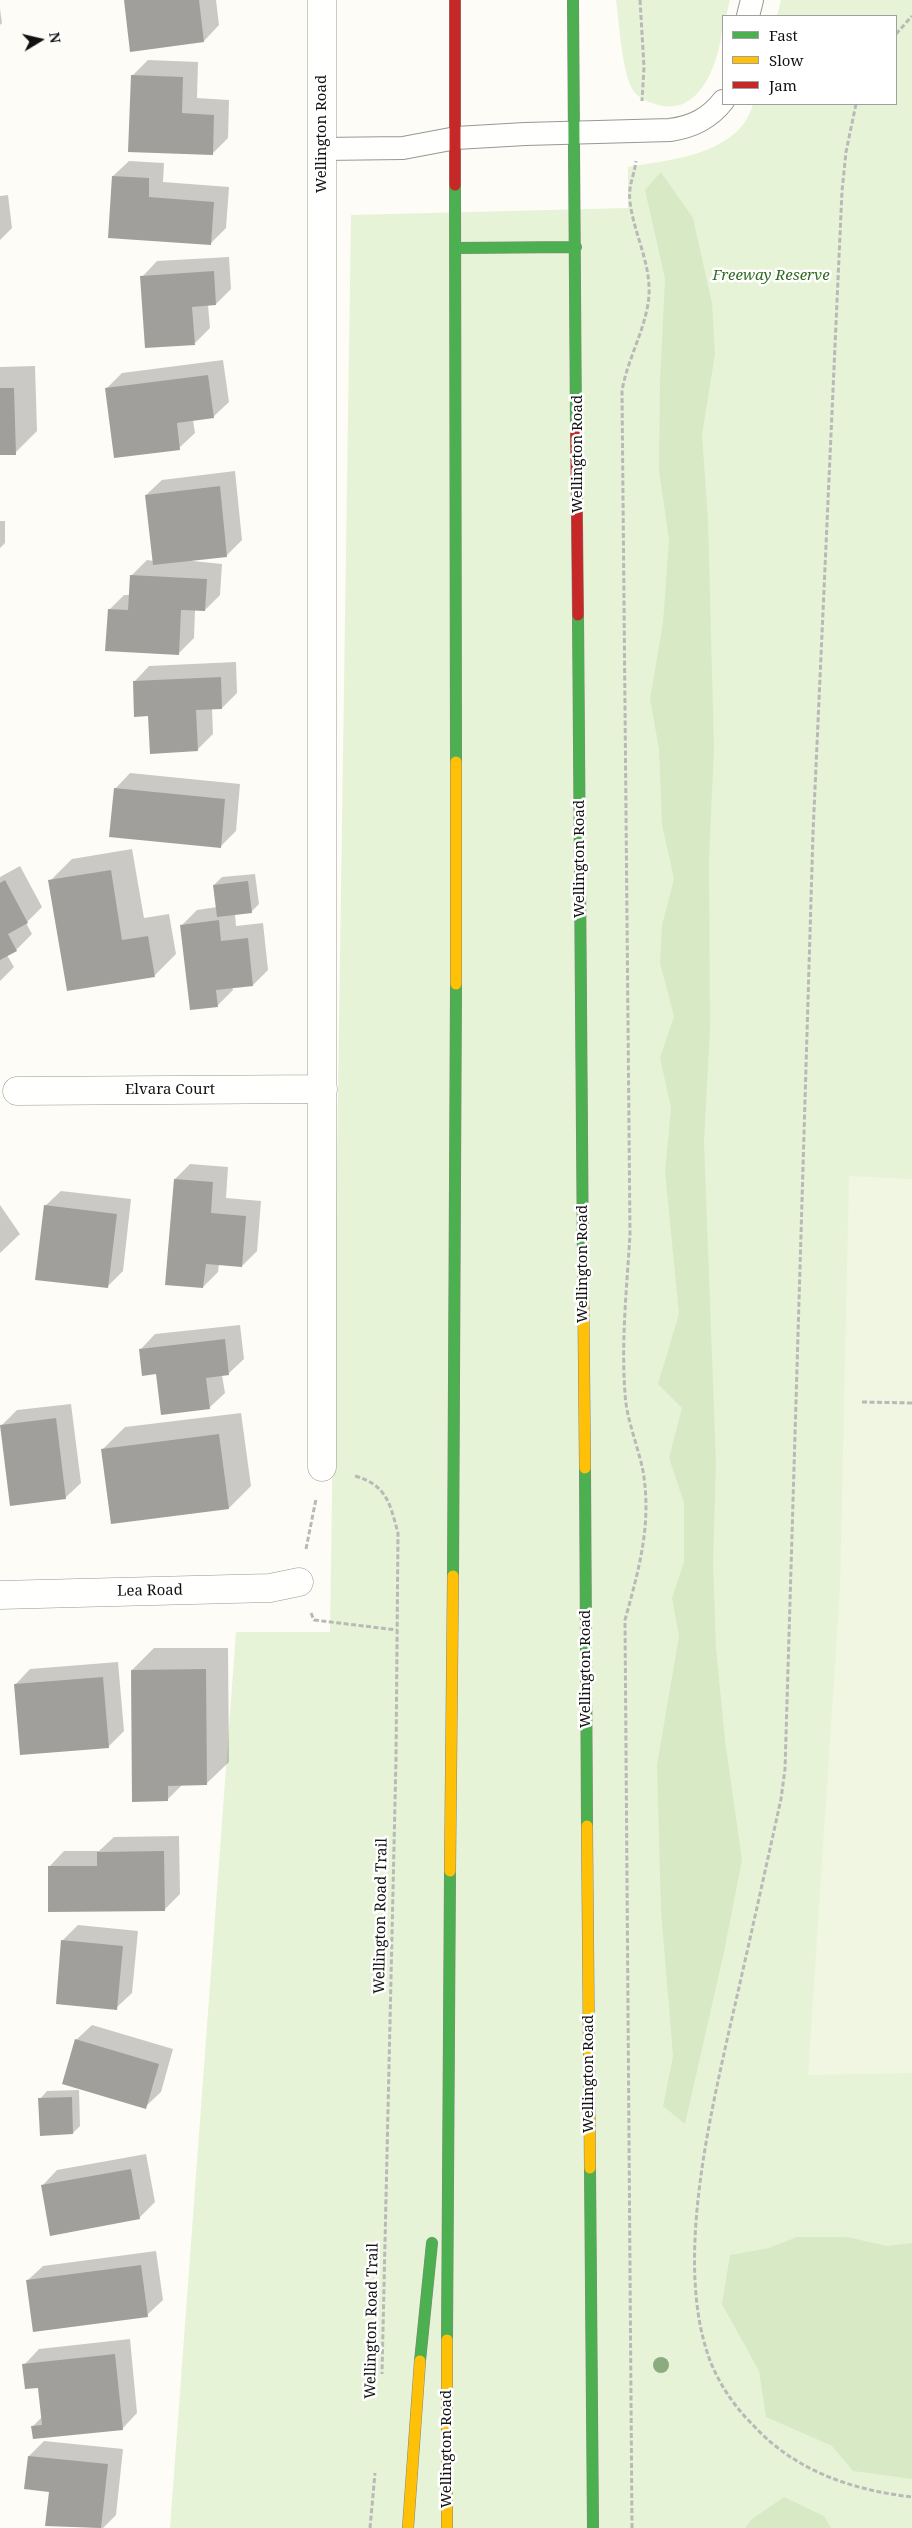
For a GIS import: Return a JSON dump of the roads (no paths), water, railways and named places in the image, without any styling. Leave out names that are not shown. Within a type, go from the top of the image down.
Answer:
[{"type":"highway","name":"Wellington Road","points":[[447,2528],[448,2077],[456,1309],[455,0]]},
{"type":"highway","name":"Wellington Road","points":[[573,0],[593,2528]]},
{"type":"highway","points":[[456,248],[576,247]]},
{"type":"highway","points":[[436,2206],[448,2077]]},
{"type":"highway","points":[[408,2528],[417,2393],[433,2235]]},
{"type":"street","name":"Wellington Road","points":[[322,0],[322,1467]]},
{"type":"street","name":"Elvara Court","points":[[17,1091],[323,1089]]},
{"type":"street","name":"Lea Road","points":[[0,1594],[270,1588],[299,1582]]},
{"type":"lane","points":[[748,15],[752,0]]},
{"type":"lane","points":[[322,149],[403,148],[456,138],[641,132],[687,128],[715,112],[722,102]]},
{"type":"park label","name":"Freeway Reserve","points":[[771,276]]}]
